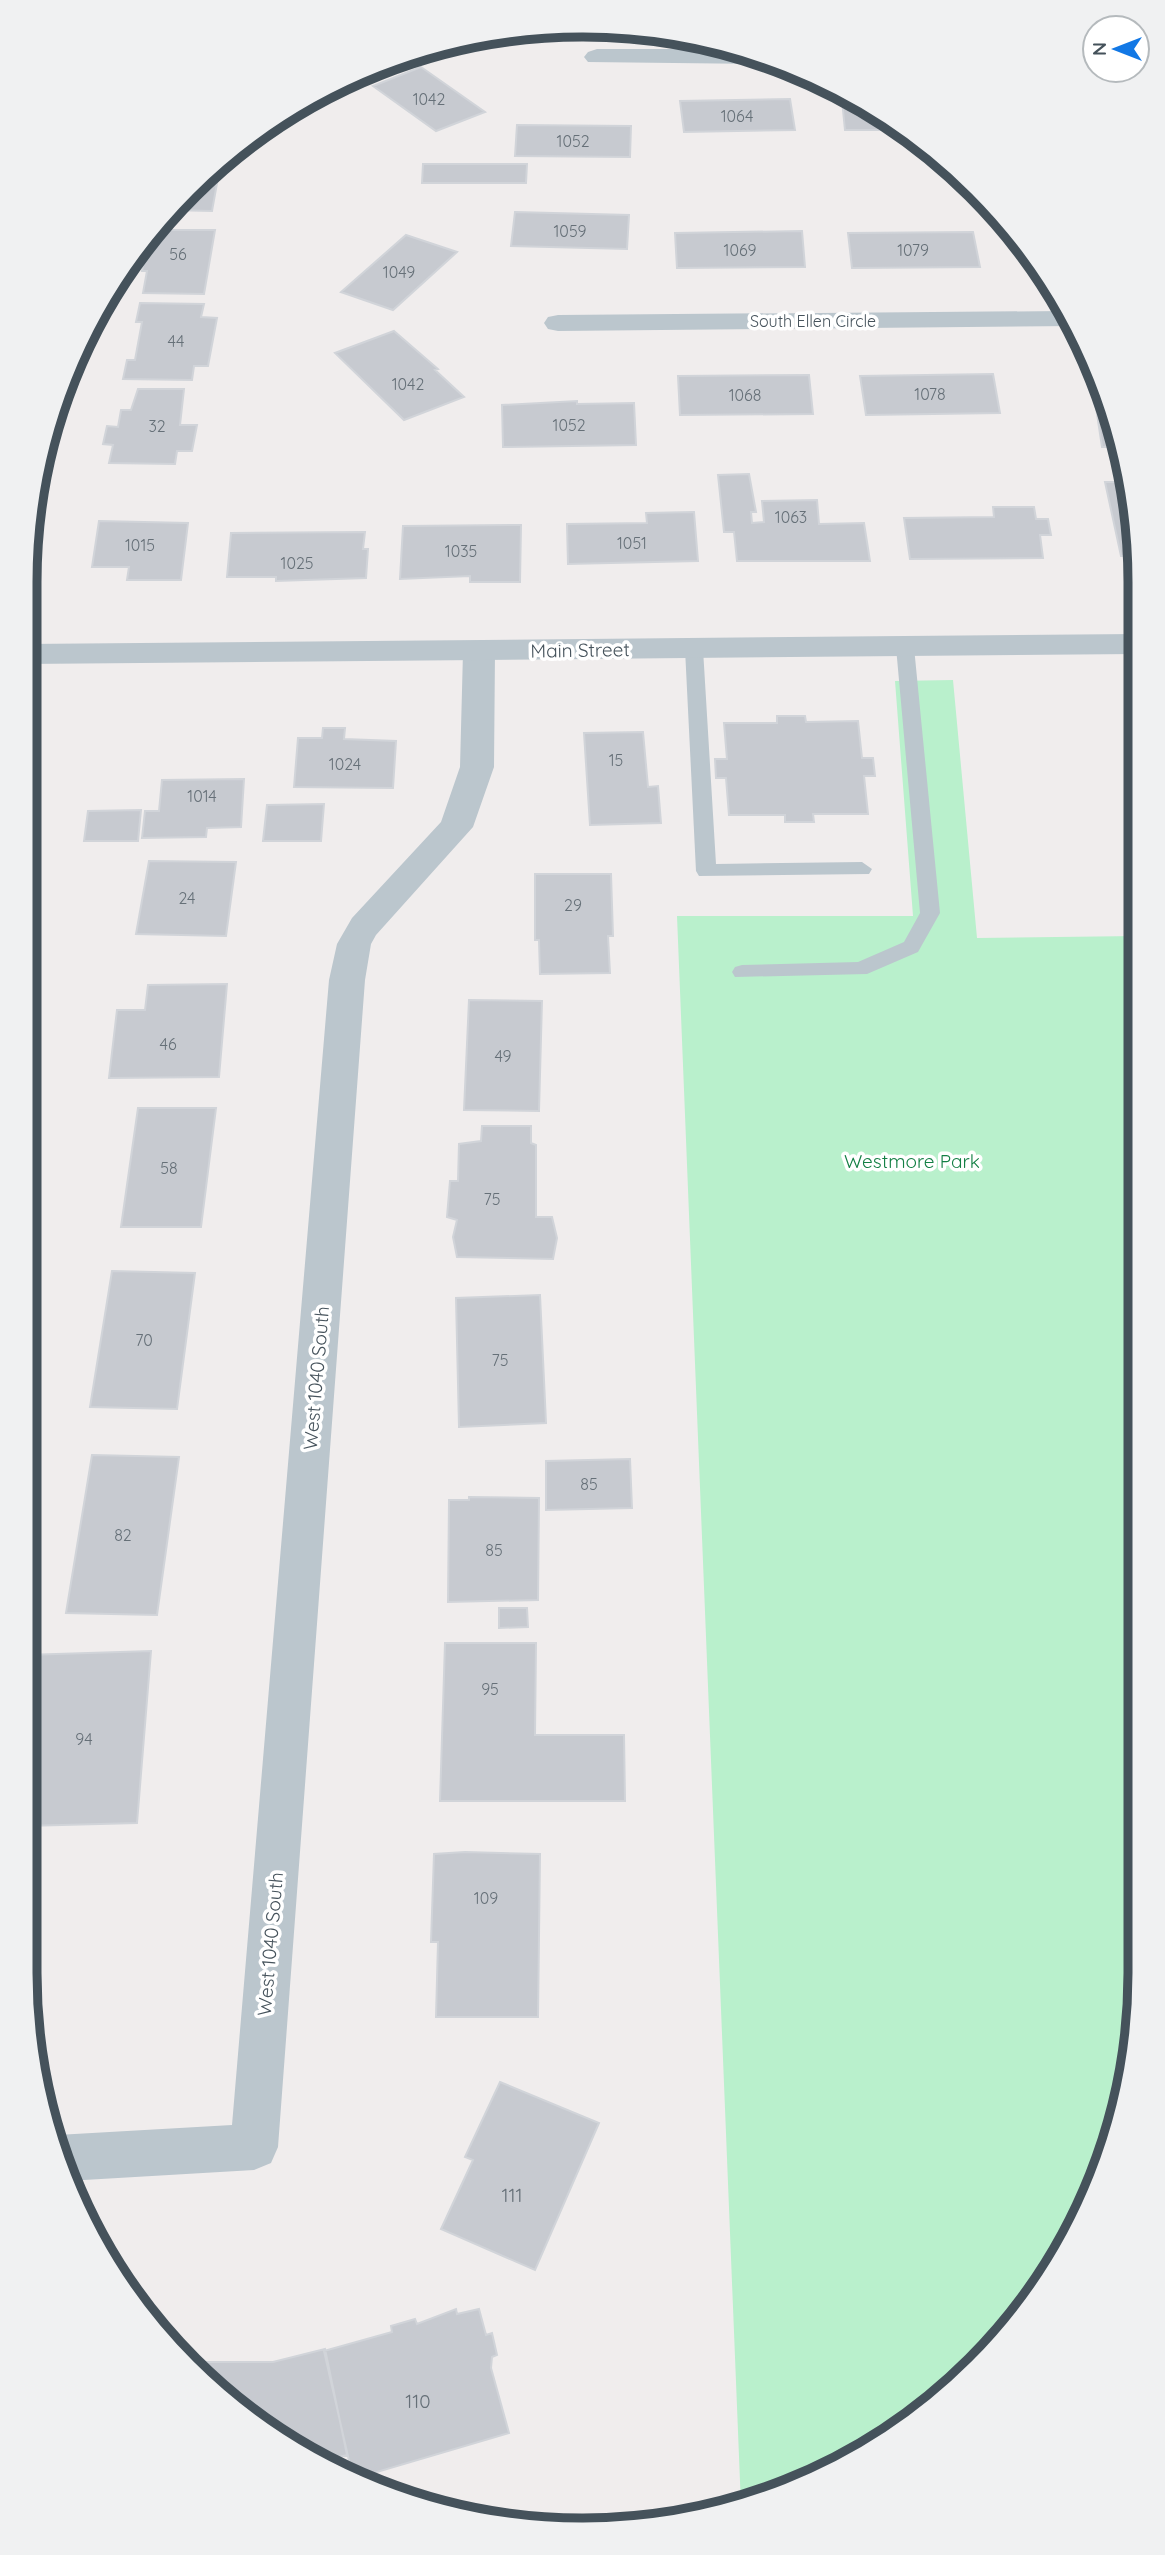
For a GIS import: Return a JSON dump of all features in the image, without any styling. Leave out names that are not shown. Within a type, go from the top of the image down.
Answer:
[{"type":"street","points":[[597,57],[728,56]]},
{"type":"street","name":"South Ellen Circle","points":[[558,323],[1060,319]]},
{"type":"street","name":"Main Street","points":[[37,654],[1128,644]]},
{"type":"street","name":"West 1040 South","points":[[69,2157],[254,2147],[350,958],[354,944],[364,927],[456,827],[477,767],[479,652]]},
{"type":"lane","points":[[742,972],[860,970],[911,947],[930,913],[905,647]]},
{"type":"lane","points":[[694,649],[706,871],[862,869]]},
{"type":"green space","name":"Westmore Park","points":[[953,680],[977,938],[1128,936],[1128,1972],[1124,2044],[1110,2114],[1087,2181],[1072,2214],[1036,2276],[993,2332],[942,2383],[886,2426],[824,2462],[741,2495],[677,916],[913,916],[895,681]]},
{"type":"building","points":[[421,67],[485,112],[436,131],[373,86]]},
{"type":"building","points":[[790,99],[795,130],[684,132],[680,101]]},
{"type":"building","points":[[842,103],[887,130],[845,130]]},
{"type":"building","points":[[517,125],[631,126],[630,157],[515,156]]},
{"type":"building","points":[[423,164],[527,164],[526,183],[422,183]]},
{"type":"building","points":[[218,177],[212,211],[184,210]]},
{"type":"building","points":[[515,212],[629,215],[627,249],[511,246]]},
{"type":"building","points":[[166,230],[215,230],[204,294],[143,293],[147,271],[142,271],[144,258]]},
{"type":"building","points":[[802,231],[805,267],[677,268],[675,233]]},
{"type":"building","points":[[973,232],[980,267],[852,268],[848,233]]},
{"type":"building","points":[[406,235],[457,252],[393,310],[341,292]]},
{"type":"building","points":[[140,303],[204,304],[201,317],[217,318],[208,366],[194,366],[192,380],[123,379],[127,360],[135,360],[142,322],[136,322]]},
{"type":"building","points":[[394,331],[438,369],[435,370],[464,397],[404,420],[335,353]]},
{"type":"building","points":[[993,374],[1000,413],[866,415],[860,376]]},
{"type":"building","points":[[809,375],[813,414],[680,415],[678,376]]},
{"type":"building","points":[[138,389],[184,389],[180,425],[197,425],[192,451],[177,451],[175,464],[109,463],[113,445],[103,444],[107,426],[118,427],[121,410],[131,410]]},
{"type":"building","points":[[1094,393],[1111,447],[1102,447]]},
{"type":"building","points":[[577,401],[577,404],[634,403],[636,445],[503,447],[502,405]]},
{"type":"building","points":[[749,474],[756,512],[751,512],[752,523],[764,522],[762,501],[817,500],[819,524],[864,523],[870,561],[737,561],[734,532],[724,532],[718,475]]},
{"type":"building","points":[[1105,482],[1119,482],[1127,556],[1121,556]]},
{"type":"building","points":[[993,507],[1034,507],[1036,519],[1048,519],[1051,535],[1040,535],[1043,558],[910,559],[904,518],[994,517]]},
{"type":"building","points":[[694,512],[698,561],[568,564],[567,524],[647,523],[646,513]]},
{"type":"building","points":[[99,521],[188,523],[181,580],[127,580],[129,567],[92,567]]},
{"type":"building","points":[[521,525],[520,582],[470,582],[470,576],[400,579],[403,526]]},
{"type":"building","points":[[365,532],[363,549],[368,549],[366,578],[276,581],[276,577],[227,577],[231,533]]},
{"type":"building","points":[[777,716],[805,716],[806,722],[858,721],[862,758],[873,758],[875,776],[864,776],[868,814],[813,814],[814,822],[785,822],[785,815],[729,815],[726,778],[716,778],[715,759],[727,759],[724,723],[777,723]]},
{"type":"building","points":[[323,728],[345,728],[344,739],[396,741],[393,788],[294,787],[298,738],[322,738]]},
{"type":"building","points":[[643,732],[648,787],[658,786],[661,823],[590,825],[584,733]]},
{"type":"building","points":[[244,779],[241,827],[207,828],[206,837],[142,838],[145,811],[159,811],[162,780]]},
{"type":"building","points":[[324,804],[321,841],[263,841],[267,805]]},
{"type":"building","points":[[141,810],[138,841],[84,841],[88,811]]},
{"type":"building","points":[[149,861],[236,862],[226,936],[136,934]]},
{"type":"building","points":[[535,874],[611,874],[613,936],[608,936],[610,973],[540,974],[539,940],[535,940]]},
{"type":"building","points":[[227,984],[219,1077],[109,1078],[117,1010],[145,1010],[148,985]]},
{"type":"building","points":[[469,1000],[542,1001],[539,1111],[464,1110]]},
{"type":"building","points":[[138,1108],[216,1108],[201,1227],[121,1227]]},
{"type":"building","points":[[482,1126],[531,1126],[531,1143],[536,1145],[536,1217],[552,1217],[557,1238],[553,1259],[457,1257],[453,1237],[457,1220],[447,1217],[450,1181],[458,1181],[459,1144],[481,1141]]},
{"type":"building","points":[[112,1271],[195,1273],[177,1409],[90,1407]]},
{"type":"building","points":[[540,1295],[546,1423],[459,1427],[456,1298]]},
{"type":"building","points":[[92,1455],[179,1457],[157,1615],[66,1613]]},
{"type":"building","points":[[630,1459],[632,1508],[546,1510],[546,1461]]},
{"type":"building","points":[[469,1497],[539,1498],[538,1600],[448,1602],[449,1500],[469,1500]]},
{"type":"building","points":[[499,1608],[527,1608],[528,1627],[499,1628]]},
{"type":"building","points":[[445,1643],[536,1643],[535,1735],[624,1735],[625,1801],[440,1801]]},
{"type":"building","points":[[151,1651],[137,1823],[37,1826],[37,1655]]},
{"type":"building","points":[[434,1854],[540,1854],[538,2017],[436,2017],[438,1942],[431,1942]]},
{"type":"building","points":[[500,2082],[599,2123],[535,2270],[441,2229],[473,2160],[465,2157]]},
{"type":"building","points":[[456,2309],[457,2314],[479,2309],[486,2335],[492,2333],[497,2355],[492,2357],[491,2368],[509,2433],[368,2474],[350,2466],[324,2351],[392,2332],[391,2326],[415,2319],[417,2324]]},
{"type":"building","points":[[325,2349],[347,2455],[334,2458],[279,2426],[223,2383],[201,2362],[273,2362]]}]
